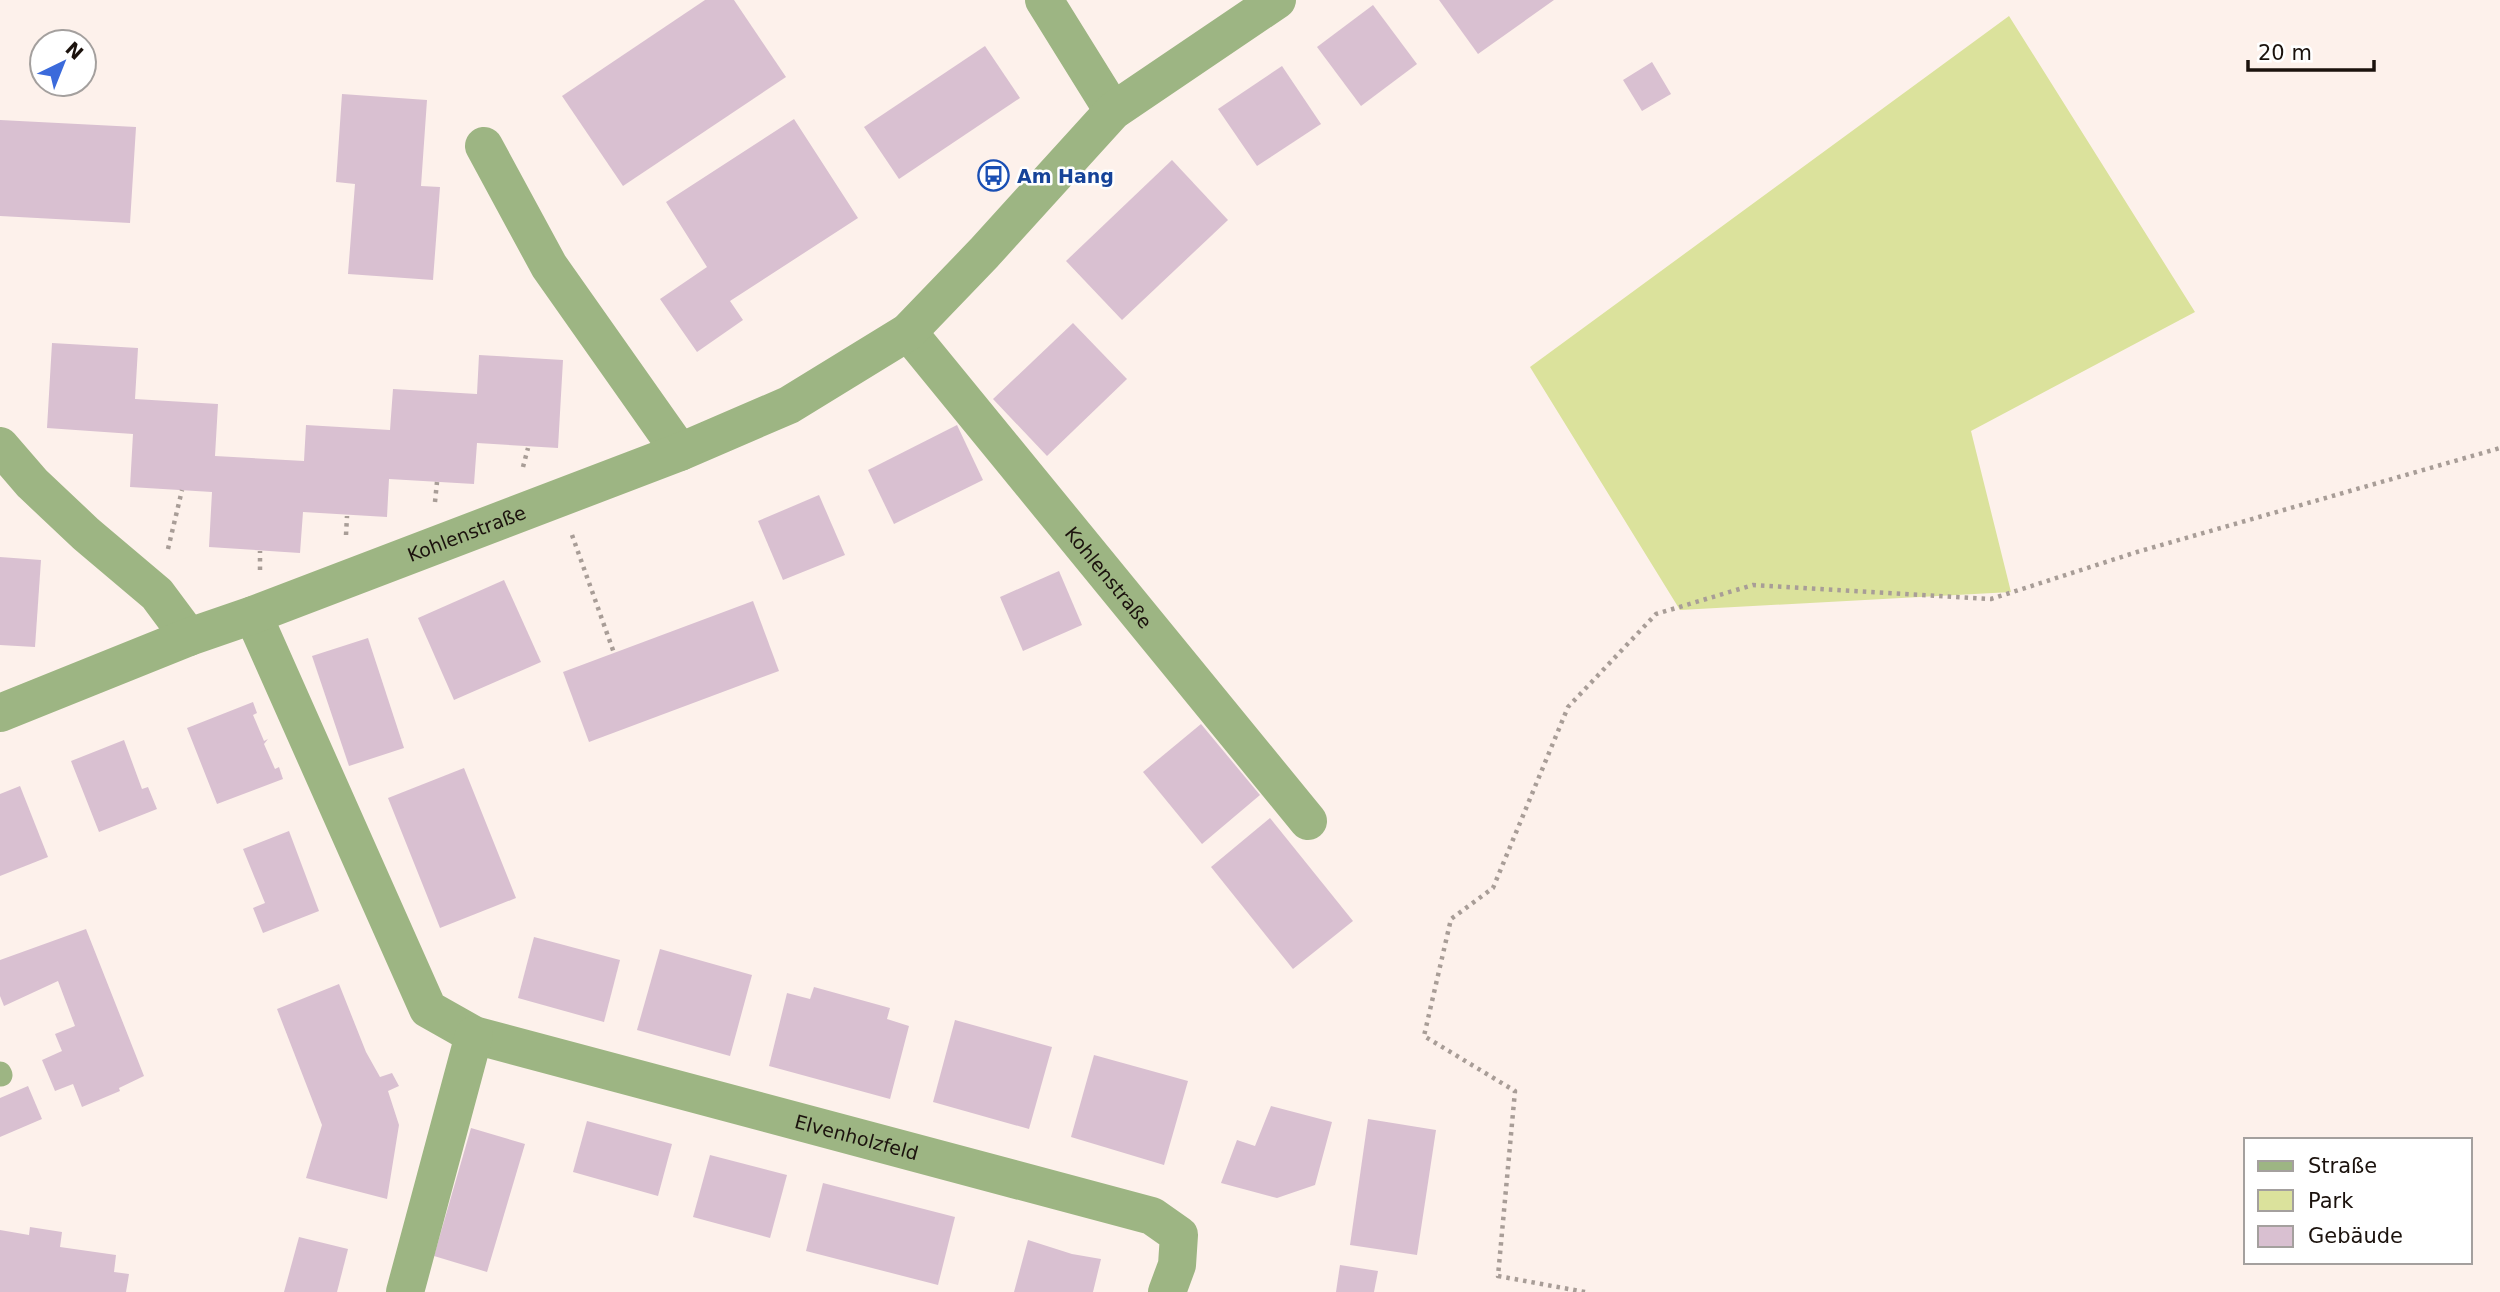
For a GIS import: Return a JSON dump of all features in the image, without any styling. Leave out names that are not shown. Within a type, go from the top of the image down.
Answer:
[{"type":"street","points":[[1044,0],[1113,111]]},
{"type":"street","name":"Kohlenstraße","points":[[0,713],[189,637],[680,452],[789,405],[908,332],[994,243],[1113,111],[1277,0]]},
{"type":"street","points":[[484,146],[549,266],[680,452]]},
{"type":"street","name":"Kohlenstraße","points":[[908,332],[1308,821]]},
{"type":"street","points":[[0,446],[33,483],[86,534],[157,594],[189,637]]},
{"type":"street","name":"Elvenholzfeld","points":[[253,615],[428,1009],[474,1035],[1152,1216],[1179,1235],[1177,1265],[1167,1292]]},
{"type":"street","points":[[405,1292],[474,1035]]},
{"type":"path","points":[[1585,1292],[1498,1276],[1515,1091],[1424,1036],[1451,919],[1493,888],[1568,707],[1656,614],[1753,585],[1991,599],[2137,552],[2500,448]]},
{"type":"path","points":[[157,594],[182,490]]},
{"type":"path","points":[[559,498],[614,653]]},
{"type":"green space","points":[[2009,16],[2195,312],[1971,431],[2011,592],[1680,610],[1530,367]]},
{"type":"building","points":[[705,0],[734,0],[786,77],[623,186],[562,96]]},
{"type":"building","points":[[1439,0],[1554,0],[1478,54]]},
{"type":"building","points":[[1373,5],[1417,64],[1361,106],[1317,47]]},
{"type":"building","points":[[985,46],[1020,98],[899,179],[864,127]]},
{"type":"building","points":[[1652,62],[1671,94],[1642,111],[1623,80]]},
{"type":"building","points":[[1282,66],[1321,124],[1257,166],[1218,109]]},
{"type":"building","points":[[342,94],[427,100],[421,186],[440,187],[433,280],[348,274],[355,184],[336,182]]},
{"type":"building","points":[[794,119],[858,218],[730,301],[743,320],[697,352],[660,299],[707,267],[666,202]]},
{"type":"building","points":[[0,120],[136,127],[130,223],[0,216]]},
{"type":"building","points":[[1172,160],[1228,220],[1122,320],[1066,261]]},
{"type":"building","points":[[1073,323],[1127,379],[1047,456],[993,399]]},
{"type":"building","points":[[52,343],[138,348],[135,399],[218,404],[215,456],[304,461],[306,425],[390,430],[393,389],[477,394],[479,355],[563,360],[558,448],[477,443],[474,484],[389,479],[387,517],[303,512],[300,553],[209,547],[212,492],[130,487],[133,434],[47,428]]},
{"type":"building","points":[[957,425],[983,480],[894,524],[868,470]]},
{"type":"building","points":[[819,495],[845,555],[783,580],[758,521]]},
{"type":"building","points":[[0,557],[41,560],[35,647],[0,645]]},
{"type":"building","points":[[1059,571],[1082,625],[1023,651],[1000,597]]},
{"type":"building","points":[[504,580],[541,662],[454,700],[418,618]]},
{"type":"building","points":[[753,601],[779,671],[589,742],[563,672]]},
{"type":"building","points":[[368,638],[404,748],[349,766],[312,656]]},
{"type":"building","points":[[253,702],[257,713],[253,715],[264,741],[268,739],[264,744],[275,769],[279,767],[283,779],[217,804],[187,728]]},
{"type":"building","points":[[1201,724],[1260,795],[1202,844],[1143,772]]},
{"type":"building","points":[[124,740],[142,789],[148,787],[157,809],[99,832],[71,761]]},
{"type":"building","points":[[464,768],[516,898],[440,928],[388,798]]},
{"type":"building","points":[[20,786],[48,857],[0,876],[0,794]]},
{"type":"building","points":[[1270,818],[1353,921],[1293,969],[1211,867]]},
{"type":"building","points":[[289,831],[319,911],[263,933],[253,908],[265,903],[243,849]]},
{"type":"building","points":[[86,929],[144,1076],[119,1088],[120,1091],[82,1107],[73,1084],[55,1091],[42,1060],[62,1051],[55,1034],[75,1026],[58,981],[4,1006],[0,996],[0,960]]},
{"type":"building","points":[[534,937],[620,960],[604,1022],[518,998]]},
{"type":"building","points":[[660,949],[752,975],[730,1056],[637,1030]]},
{"type":"building","points":[[339,984],[366,1052],[380,1077],[392,1073],[399,1086],[388,1091],[399,1125],[387,1199],[306,1178],[322,1125],[277,1009]]},
{"type":"building","points":[[814,987],[890,1008],[887,1019],[909,1026],[890,1099],[769,1066],[787,993],[810,999]]},
{"type":"building","points":[[955,1020],[1052,1047],[1029,1129],[933,1102]]},
{"type":"building","points":[[1094,1055],[1188,1081],[1164,1165],[1071,1137]]},
{"type":"building","points":[[28,1086],[42,1119],[0,1137],[0,1098]]},
{"type":"building","points":[[1271,1106],[1332,1122],[1315,1185],[1277,1198],[1221,1183],[1237,1140],[1255,1146]]},
{"type":"building","points":[[1368,1119],[1436,1130],[1417,1255],[1350,1245]]},
{"type":"building","points":[[587,1121],[672,1144],[658,1196],[573,1172]]},
{"type":"building","points":[[471,1128],[525,1144],[487,1272],[434,1256]]},
{"type":"building","points":[[710,1155],[787,1175],[770,1238],[693,1217]]},
{"type":"building","points":[[823,1183],[955,1217],[938,1285],[806,1251]]},
{"type":"building","points":[[30,1227],[62,1232],[60,1247],[116,1255],[114,1272],[129,1274],[126,1292],[0,1292],[0,1230],[29,1235]]},
{"type":"building","points":[[299,1237],[348,1249],[337,1292],[284,1292]]},
{"type":"building","points":[[1028,1240],[1072,1254],[1101,1259],[1093,1292],[1014,1292]]},
{"type":"building","points":[[1340,1265],[1378,1271],[1374,1292],[1336,1292]]},
{"type":"place","name":"Am Hang","points":[[994,176]]}]
